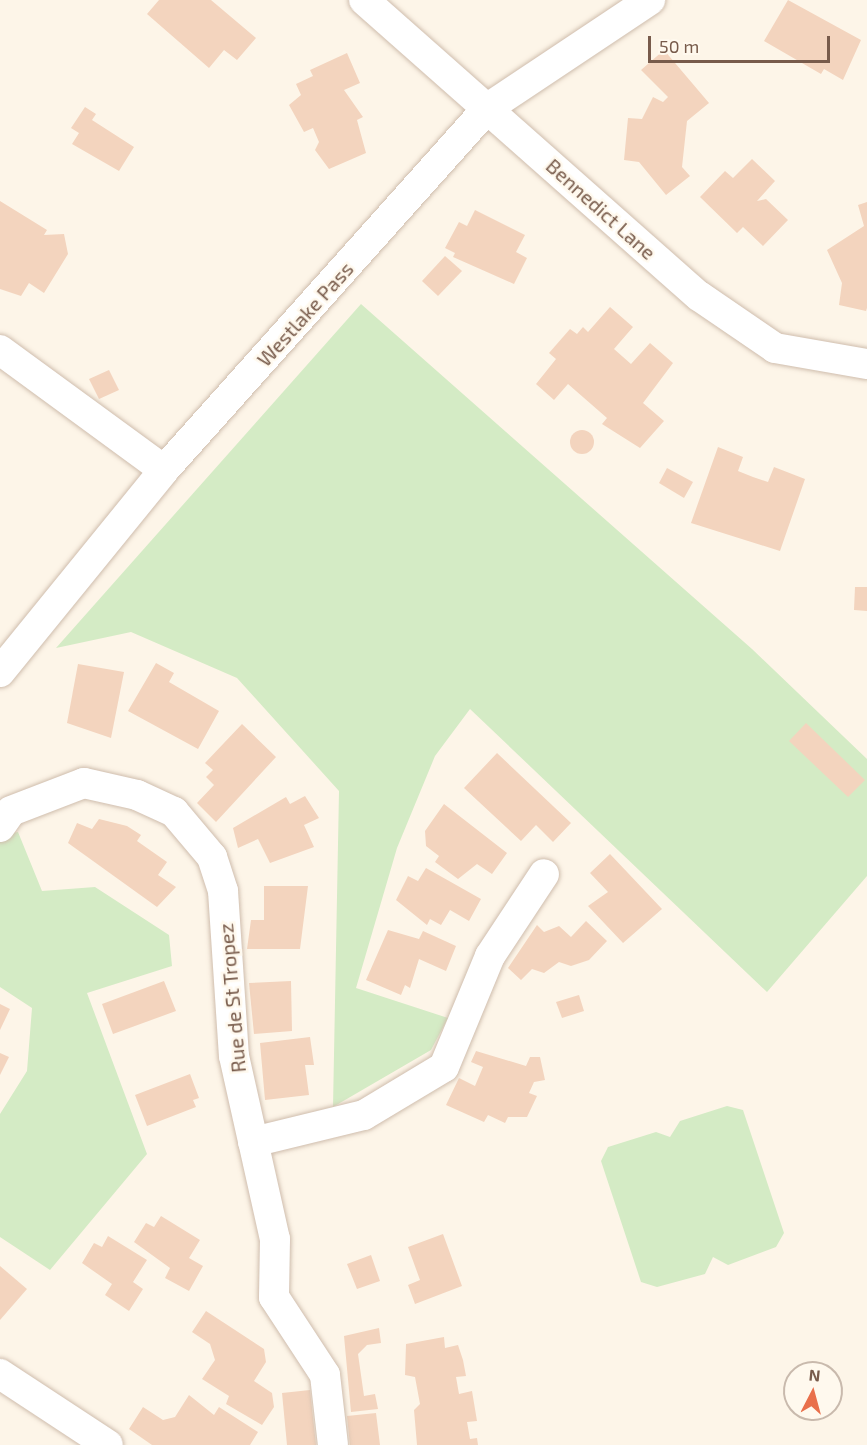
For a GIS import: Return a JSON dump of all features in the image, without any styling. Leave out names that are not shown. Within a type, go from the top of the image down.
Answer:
[{"type":"street","name":"Bennedict Lane","points":[[364,0],[699,296],[775,348],[867,364]]},
{"type":"street","name":"Westlake Pass","points":[[0,672],[164,470],[488,108],[650,0]]},
{"type":"street","points":[[0,350],[164,470]]},
{"type":"street","name":"Rue de St Tropez","points":[[4,813],[84,783],[137,795],[174,812],[212,857],[223,891],[234,1056],[275,1239],[274,1297],[325,1375],[333,1445]]},
{"type":"street","points":[[253,1142],[364,1115],[444,1067],[490,956],[544,873]]},
{"type":"street","points":[[0,1374],[108,1445]]},
{"type":"green space","points":[[361,304],[752,649],[867,759],[867,876],[767,992],[470,709],[435,756],[397,848],[356,988],[448,1018],[431,1050],[333,1107],[339,791],[237,678],[131,632],[56,648]]},
{"type":"green space","points":[[18,832],[42,891],[95,887],[169,935],[172,966],[87,993],[147,1154],[50,1270],[0,1237],[0,1114],[27,1071],[32,1008],[0,987],[0,835]]},
{"type":"green space","points":[[727,1106],[743,1110],[784,1233],[776,1247],[728,1265],[713,1257],[705,1274],[657,1287],[641,1282],[601,1161],[608,1147],[656,1132],[670,1137],[680,1121]]},
{"type":"building","points":[[159,0],[211,0],[256,38],[237,60],[224,50],[209,68],[147,14]]},
{"type":"building","points":[[788,0],[861,40],[843,80],[824,69],[821,74],[764,41]]},
{"type":"building","points":[[664,50],[709,103],[687,121],[682,167],[690,176],[666,195],[639,162],[624,160],[628,118],[642,119],[653,97],[663,102],[668,97],[641,70]]},
{"type":"building","points":[[347,53],[360,83],[344,90],[363,117],[357,120],[366,153],[329,169],[315,150],[319,142],[313,128],[304,132],[289,105],[301,95],[296,84],[313,76],[310,70]]},
{"type":"building","points":[[85,107],[96,114],[92,120],[134,147],[119,171],[72,144],[79,133],[71,128]]},
{"type":"building","points":[[752,159],[775,181],[757,201],[766,199],[788,220],[763,246],[743,227],[737,233],[700,197],[725,171],[733,178]]},
{"type":"building","points":[[0,201],[47,230],[44,235],[64,234],[68,254],[44,293],[29,283],[21,296],[0,289]]},
{"type":"building","points":[[867,202],[866,311],[839,305],[842,283],[827,250],[864,226],[858,205]]},
{"type":"building","points":[[475,210],[525,235],[516,252],[527,258],[514,284],[453,257],[455,253],[445,248],[459,222],[467,226]]},
{"type":"building","points":[[445,256],[462,271],[438,296],[422,281]]},
{"type":"building","points":[[610,307],[633,327],[614,349],[631,364],[650,343],[673,363],[643,403],[664,421],[640,448],[602,424],[607,418],[568,384],[554,400],[536,384],[556,359],[549,353],[570,329],[577,334],[583,327],[588,332]]},
{"type":"building","points":[[109,370],[119,390],[99,399],[89,379]]},
{"type":"building","points":[[582,430],[591,433],[594,442],[591,451],[582,454],[573,451],[570,442],[573,433]]},
{"type":"building","points":[[718,447],[743,457],[738,471],[753,477],[768,482],[774,467],[805,479],[780,551],[691,523]]},
{"type":"building","points":[[667,468],[693,482],[684,498],[659,483]]},
{"type":"building","points":[[855,587],[867,587],[867,611],[854,610]]},
{"type":"building","points":[[156,663],[174,673],[169,682],[219,711],[198,749],[128,711]]},
{"type":"building","points":[[78,664],[124,672],[111,738],[67,723]]},
{"type":"building","points":[[806,723],[865,780],[848,797],[789,741]]},
{"type":"building","points":[[242,724],[276,757],[216,822],[197,803],[214,785],[206,777],[213,770],[205,763]]},
{"type":"building","points":[[497,753],[571,823],[553,842],[536,825],[521,841],[464,788]]},
{"type":"building","points":[[305,796],[319,818],[304,825],[314,847],[270,863],[258,839],[238,848],[233,828],[286,797],[290,804]]},
{"type":"building","points":[[444,804],[507,853],[492,874],[477,864],[458,879],[435,862],[439,856],[426,846],[425,831]]},
{"type":"building","points":[[99,819],[127,826],[141,835],[137,841],[167,862],[158,875],[176,887],[157,907],[68,843],[77,823],[92,829]]},
{"type":"building","points":[[610,854],[662,909],[623,943],[588,906],[608,892],[590,873]]},
{"type":"building","points":[[426,868],[481,899],[469,921],[450,910],[441,925],[430,919],[427,925],[396,900],[408,876],[418,881]]},
{"type":"building","points":[[264,886],[308,886],[300,949],[247,949],[251,920],[264,920]]},
{"type":"building","points":[[586,921],[607,941],[589,960],[571,966],[559,962],[544,973],[532,969],[521,980],[508,968],[537,925],[544,932],[559,926],[571,937]]},
{"type":"building","points":[[388,930],[419,939],[423,931],[456,946],[446,971],[419,959],[410,988],[405,985],[401,995],[366,980]]},
{"type":"building","points":[[164,981],[176,1011],[113,1034],[102,1004]]},
{"type":"building","points":[[291,981],[292,1031],[254,1034],[249,983]]},
{"type":"building","points":[[579,995],[584,1011],[562,1018],[556,1002]]},
{"type":"building","points":[[0,1004],[10,1009],[0,1030]]},
{"type":"building","points":[[310,1037],[314,1065],[305,1065],[309,1095],[265,1100],[260,1043]]},
{"type":"building","points":[[476,1051],[526,1066],[530,1057],[540,1057],[545,1080],[534,1082],[529,1093],[537,1096],[527,1117],[508,1117],[505,1123],[488,1115],[484,1122],[446,1105],[459,1078],[475,1086],[483,1067],[471,1062]]},
{"type":"building","points":[[0,1053],[9,1057],[0,1075]]},
{"type":"building","points":[[190,1074],[199,1098],[193,1100],[196,1107],[147,1126],[135,1095]]},
{"type":"building","points":[[161,1216],[200,1240],[189,1258],[203,1266],[189,1291],[165,1278],[170,1268],[134,1242],[146,1223],[154,1227]]},
{"type":"building","points":[[443,1234],[462,1286],[415,1304],[408,1285],[420,1280],[408,1247]]},
{"type":"building","points":[[108,1236],[147,1260],[133,1282],[143,1289],[129,1311],[105,1295],[112,1284],[82,1263],[94,1243],[102,1247]]},
{"type":"building","points":[[371,1255],[380,1281],[357,1289],[347,1264]]},
{"type":"building","points":[[0,1266],[27,1289],[0,1320]]},
{"type":"building","points":[[206,1311],[264,1349],[266,1362],[254,1381],[272,1393],[274,1407],[262,1425],[226,1404],[229,1396],[202,1379],[215,1360],[210,1344],[192,1332]]},
{"type":"building","points":[[379,1328],[381,1343],[367,1345],[358,1354],[364,1396],[375,1394],[378,1409],[351,1412],[344,1336]]},
{"type":"building","points":[[444,1337],[445,1348],[458,1345],[463,1360],[466,1376],[456,1377],[459,1394],[472,1391],[477,1421],[467,1422],[470,1439],[477,1438],[478,1445],[417,1445],[414,1410],[420,1404],[415,1377],[405,1375],[406,1344]]},
{"type":"building","points":[[310,1390],[316,1445],[287,1445],[282,1393]]},
{"type":"building","points":[[189,1395],[214,1415],[219,1407],[258,1432],[250,1445],[152,1445],[129,1429],[143,1407],[163,1420],[175,1417]]},
{"type":"building","points":[[376,1413],[380,1445],[350,1445],[347,1416]]}]
